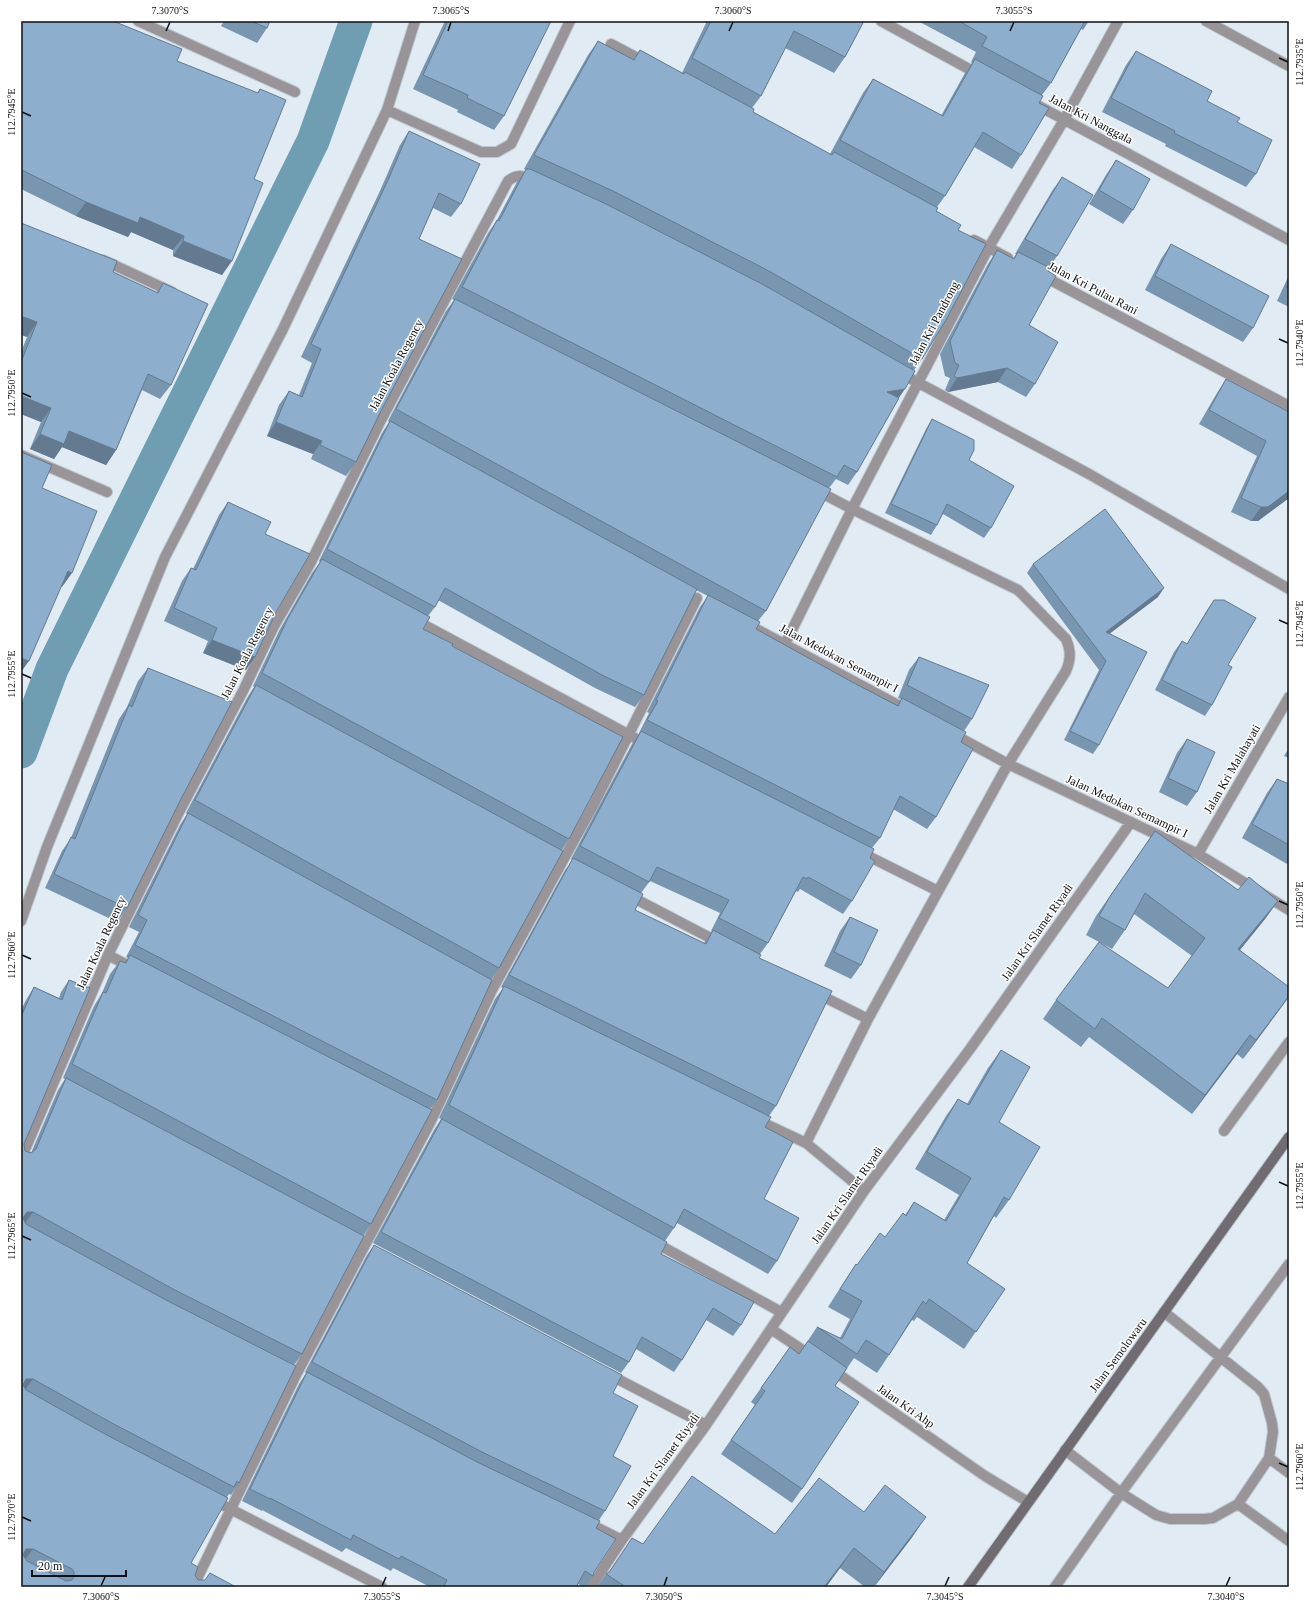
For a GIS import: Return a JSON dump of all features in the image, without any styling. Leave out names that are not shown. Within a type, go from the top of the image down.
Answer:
[{"type":"main road","name":"Jalan Semolowaru","points":[[968,1587],[1289,1137]]},
{"type":"street","points":[[138,21],[295,92]]},
{"type":"street","points":[[21,921],[47,847],[165,558],[283,329],[387,110],[415,21]]},
{"type":"street","points":[[387,110],[481,152],[496,152],[511,144],[570,21]]},
{"type":"street","points":[[881,21],[989,80]]},
{"type":"street","name":"Jalan Kri Pandrong","points":[[785,644],[852,509],[989,247],[1064,120],[1118,21]]},
{"type":"street","points":[[1206,21],[1289,66]]},
{"type":"street","points":[[611,44],[653,67]]},
{"type":"street","name":"Jalan Kri Nanggala","points":[[1023,98],[1289,240]]},
{"type":"street","name":"Jalan Koala Regency","points":[[21,1159],[59,1082],[108,955],[248,690],[273,628],[314,566],[383,426],[448,305],[508,182],[515,176],[522,175],[544,185]]},
{"type":"street","points":[[968,236],[1017,262]]},
{"type":"street","points":[[92,255],[184,298]]},
{"type":"street","name":"Jalan Kri Pulau Rani","points":[[1031,270],[1289,406]]},
{"type":"street","points":[[891,368],[1089,474],[1289,589]]},
{"type":"street","points":[[21,455],[107,492]]},
{"type":"street","points":[[806,1143],[868,1019],[938,891],[1008,764],[1066,672],[1071,660],[1070,648],[1066,639],[1018,590],[810,487]]},
{"type":"street","points":[[193,1587],[232,1510],[296,1375],[431,1121],[492,989],[563,862],[629,735],[697,598]]},
{"type":"street","points":[[407,616],[643,742]]},
{"type":"street","name":"Jalan Medokan Semampir I","points":[[738,619],[918,715]]},
{"type":"street","name":"Jalan Kri Malahayati","points":[[1198,854],[1289,697]]},
{"type":"street","name":"Jalan Medokan Semampir I","points":[[945,730],[1008,764],[1198,854],[1289,910]]},
{"type":"street","name":"Jalan Kri Slamet Riyadi","points":[[591,1587],[622,1540],[706,1425],[864,1191],[970,1049],[1131,822]]},
{"type":"street","points":[[847,845],[938,891]]},
{"type":"street","points":[[620,891],[726,946]]},
{"type":"street","points":[[108,955],[143,973]]},
{"type":"street","points":[[804,986],[868,1019]]},
{"type":"street","points":[[1224,1131],[1289,1042]]},
{"type":"street","points":[[745,1115],[806,1143],[864,1191]]},
{"type":"street","points":[[641,1236],[782,1312]]},
{"type":"street","points":[[1055,1587],[1118,1491],[1217,1354],[1289,1264]]},
{"type":"street","points":[[1065,1450],[1118,1491],[1156,1515],[1170,1519],[1204,1520],[1213,1518],[1238,1504],[1269,1458],[1273,1432],[1264,1394],[1258,1387],[1181,1324],[1164,1312]]},
{"type":"street","name":"Jalan Kri Ahp","points":[[771,1329],[985,1476],[1028,1502]]},
{"type":"street","points":[[601,1370],[706,1425]]},
{"type":"street","points":[[1269,1458],[1289,1473]]},
{"type":"street","points":[[204,1495],[382,1587]]},
{"type":"street","points":[[1238,1504],[1289,1541]]},
{"type":"street","points":[[579,1519],[622,1540]]},
{"type":"building","points":[[21,21],[113,21],[182,49],[177,61],[258,93],[260,89],[286,100],[254,179],[263,183],[232,261],[183,241],[184,236],[140,217],[138,223],[86,202],[22,170],[21,172]]},
{"type":"building","points":[[251,21],[270,21],[267,28]]},
{"type":"building","points":[[448,21],[551,21],[504,116],[467,98],[468,95],[423,75]]},
{"type":"building","points":[[711,21],[864,21],[845,57],[794,31],[761,96],[692,58]]},
{"type":"building","points":[[959,21],[1085,21],[1051,83],[982,46],[987,37]]},
{"type":"building","points":[[598,41],[634,60],[640,50],[684,74],[685,72],[754,109],[753,112],[832,155],[834,152],[938,208],[936,211],[961,225],[958,230],[986,244],[946,320],[922,359],[769,271],[613,191],[534,155]]},
{"type":"building","points":[[1136,51],[1212,91],[1207,101],[1240,118],[1237,122],[1272,140],[1256,174],[1174,133],[1175,131],[1111,98]]},
{"type":"building","points":[[975,59],[1043,96],[1039,103],[1049,108],[1021,155],[983,132],[945,196],[840,140],[873,79],[943,116]]},
{"type":"building","points":[[409,131],[480,164],[461,204],[439,193],[419,239],[462,259],[383,407],[356,462],[320,445],[322,441],[276,422],[289,391],[302,397],[321,349],[311,344],[388,180]]},
{"type":"building","points":[[1116,160],[1150,179],[1133,210],[1099,190]]},
{"type":"building","points":[[526,169],[530,169],[606,204],[762,284],[915,371],[905,389],[887,392],[899,398],[857,472],[844,465],[837,477],[462,287]]},
{"type":"building","points":[[1062,177],[1093,195],[1057,256],[1025,239]]},
{"type":"building","points":[[21,223],[117,261],[113,272],[158,293],[163,283],[208,304],[171,385],[148,374],[116,450],[69,431],[64,444],[40,434],[51,408],[21,396],[21,362],[37,322],[21,316]]},
{"type":"building","points":[[1171,244],[1269,296],[1253,328],[1155,276]]},
{"type":"building","points":[[997,250],[1014,259],[1018,252],[1050,268],[1048,271],[1056,276],[1029,325],[1058,342],[1035,384],[1007,368],[957,378],[954,376],[959,365],[955,363],[950,341]]},
{"type":"building","points":[[455,299],[831,489],[766,611],[396,409]]},
{"type":"building","points":[[1226,379],[1289,412],[1289,491],[1268,507],[1261,507],[1241,498],[1266,441],[1209,410]]},
{"type":"building","points":[[932,419],[974,440],[974,450],[969,460],[1014,486],[991,528],[947,504],[937,525],[891,504]]},
{"type":"building","points":[[390,421],[697,589],[644,695],[604,676],[445,588],[435,607],[327,549]]},
{"type":"building","points":[[21,452],[52,465],[42,488],[97,511],[72,573],[68,571],[29,661],[21,658]]},
{"type":"building","points":[[228,502],[271,522],[265,534],[310,554],[276,612],[255,657],[212,640],[217,628],[174,608],[191,568],[196,570]]},
{"type":"building","points":[[1105,509],[1164,588],[1106,632],[1147,652],[1099,745],[1070,731],[1106,661],[1033,564]]},
{"type":"building","points":[[322,559],[430,617],[423,629],[623,737],[569,839],[262,673],[288,618]]},
{"type":"building","points":[[708,595],[760,622],[756,629],[854,683],[898,706],[902,698],[966,732],[961,742],[973,749],[936,817],[900,796],[880,838],[647,720],[658,701],[656,700]]},
{"type":"building","points":[[1214,600],[1224,600],[1256,618],[1228,665],[1232,667],[1212,705],[1162,680],[1182,641],[1187,644]]},
{"type":"building","points":[[919,657],[989,685],[972,719],[907,685]]},
{"type":"building","points":[[148,668],[232,702],[181,799],[127,908],[54,874],[71,837],[75,839],[129,705],[132,707]]},
{"type":"building","points":[[256,685],[563,851],[499,968],[195,800]]},
{"type":"building","points":[[641,731],[874,849],[870,858],[875,861],[852,901],[808,877],[807,879],[803,877],[768,943],[719,918],[729,900],[657,867],[649,882],[580,846]]},
{"type":"building","points":[[1187,739],[1215,752],[1197,792],[1168,778]]},
{"type":"building","points":[[1277,779],[1289,784],[1289,845],[1252,824]]},
{"type":"building","points":[[188,813],[492,980],[437,1100],[135,945],[147,920],[138,915]]},
{"type":"building","points":[[1155,831],[1238,890],[1249,877],[1278,901],[1238,949],[1289,987],[1289,996],[1256,1040],[1250,1035],[1205,1095],[1102,1018],[1095,1029],[1056,1000],[1099,942],[1168,988],[1205,938],[1145,893],[1125,930],[1099,916],[1109,898]]},
{"type":"building","points":[[573,858],[643,894],[635,910],[706,944],[713,930],[761,955],[759,958],[832,991],[776,1106],[509,975]]},
{"type":"building","points":[[850,917],[878,930],[861,965],[834,952]]},
{"type":"building","points":[[130,955],[432,1110],[371,1224],[72,1064],[103,992],[106,993],[120,961],[126,963]]},
{"type":"building","points":[[69,980],[90,988],[24,1144],[25,1151],[31,1153],[36,1149],[66,1078],[364,1236],[302,1354],[173,1289],[33,1212],[27,1212],[23,1218],[26,1224],[166,1300],[296,1366],[239,1483],[237,1481],[234,1487],[110,1422],[33,1379],[26,1379],[23,1385],[26,1390],[103,1433],[228,1498],[191,1563],[198,1567],[195,1575],[198,1580],[205,1580],[210,1573],[236,1587],[21,1587],[21,1017],[34,987],[62,1000]],"holes":[[[26,1549],[33,1549],[72,1569],[74,1572],[74,1577],[72,1580],[66,1581],[27,1561],[23,1555]]]},
{"type":"building","points":[[504,986],[771,1117],[765,1127],[793,1142],[764,1199],[799,1218],[777,1261],[684,1209],[674,1228],[449,1105]]},
{"type":"building","points":[[1001,1050],[1030,1067],[999,1122],[1040,1147],[1009,1200],[1004,1197],[967,1263],[1005,1289],[976,1332],[929,1299],[926,1304],[923,1301],[889,1355],[866,1340],[857,1354],[817,1327],[842,1339],[862,1301],[840,1289],[856,1264],[857,1265],[880,1233],[885,1237],[903,1213],[906,1216],[914,1202],[946,1221],[971,1178],[927,1152],[958,1099],[969,1105]]},
{"type":"building","points":[[442,1119],[667,1242],[661,1254],[754,1302],[741,1325],[713,1308],[682,1360],[642,1337],[629,1362],[381,1232]]},
{"type":"building","points":[[374,1245],[622,1375],[613,1393],[638,1406],[613,1456],[631,1466],[605,1511],[482,1452],[312,1362]]},
{"type":"building","points":[[808,1341],[847,1368],[835,1386],[859,1402],[802,1489],[731,1440],[765,1391],[761,1388],[790,1347],[799,1354]]},
{"type":"building","points":[[307,1372],[477,1462],[600,1521],[596,1528],[616,1539],[594,1572],[593,1576],[585,1571],[576,1587],[447,1587],[444,1586],[447,1580],[401,1556],[399,1559],[353,1535],[351,1540],[250,1489]]},
{"type":"building","points":[[692,1476],[775,1534],[819,1478],[864,1512],[885,1485],[926,1517],[884,1572],[854,1548],[824,1587],[626,1587],[606,1574],[610,1571],[632,1538],[643,1544]]},
{"type":"waterway","points":[[21,752],[52,669],[313,141],[356,21]]}]
